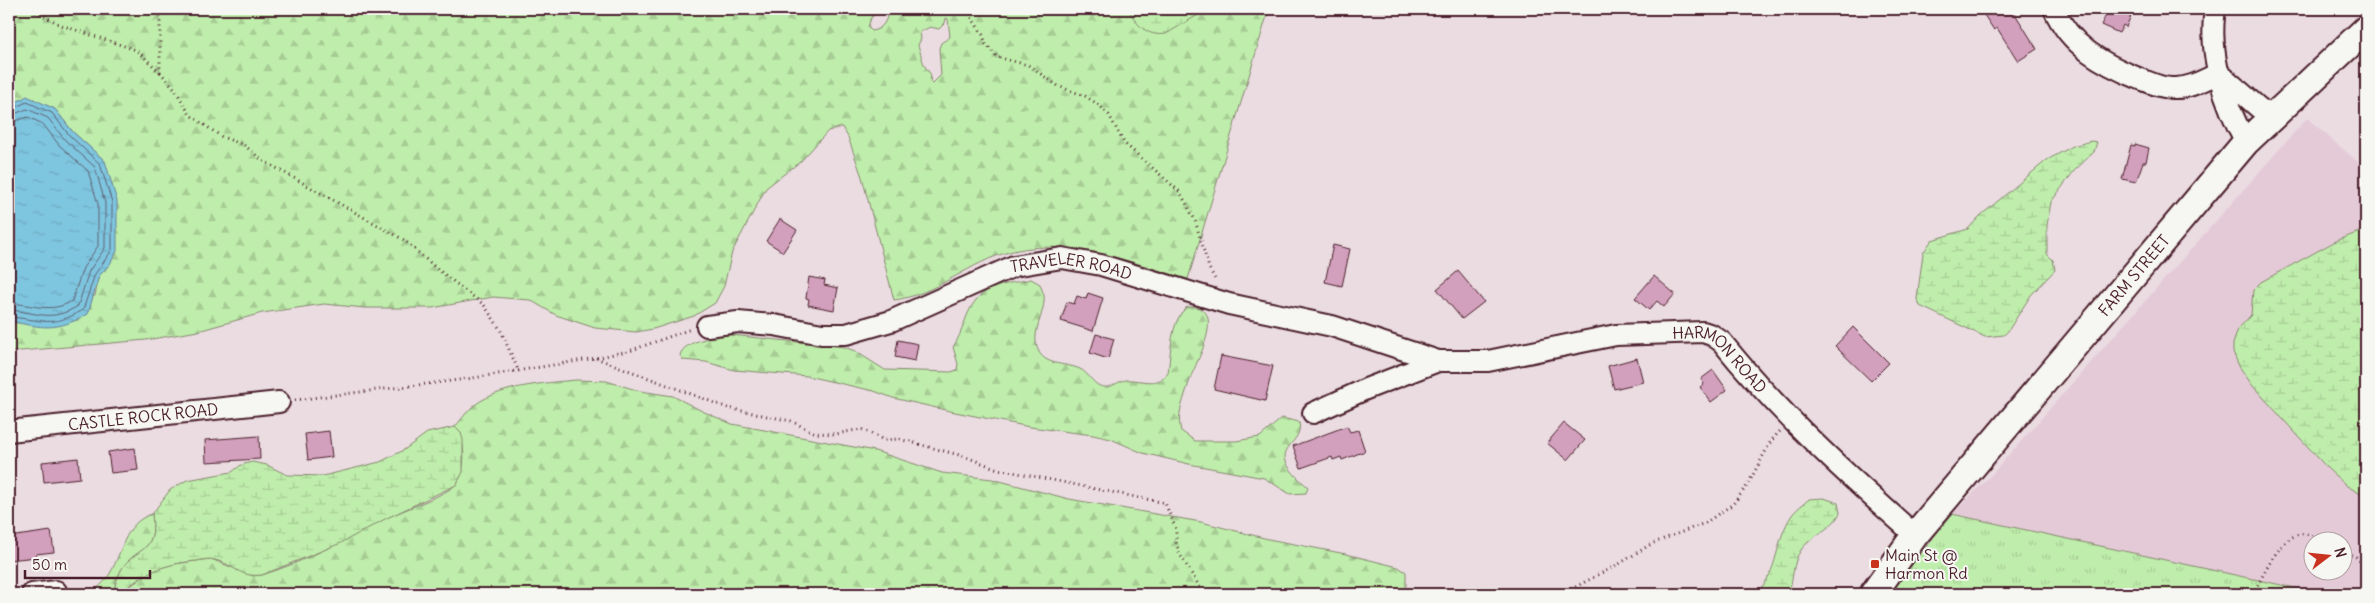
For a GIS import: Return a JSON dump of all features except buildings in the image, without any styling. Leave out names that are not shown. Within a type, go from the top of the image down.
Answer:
[{"type":"main road","name":"FARM STREET","points":[[1873,594],[1915,535],[2246,142],[2366,29]]},
{"type":"street","points":[[2054,9],[2065,28],[2088,52],[2115,69],[2161,87],[2188,86],[2219,73]]},
{"type":"street","points":[[2215,9],[2214,45],[2224,95],[2233,120],[2246,142]]},
{"type":"street","points":[[2219,73],[2259,108],[2272,116]]},
{"type":"street","name":"TRAVELER ROAD","points":[[707,326],[745,322],[822,334],[846,334],[891,321],[1014,266],[1062,258],[1101,265],[1229,304],[1332,326],[1438,361]]},
{"type":"street","name":"HARMON ROAD","points":[[1438,361],[1488,361],[1616,335],[1703,332],[1712,335],[1722,342],[1753,379],[1837,465],[1915,535]]},
{"type":"street","points":[[1313,413],[1366,389],[1438,361]]},
{"type":"street","name":"CASTLE ROCK ROAD","points":[[9,431],[279,402]]},
{"type":"street","points":[[32,594],[56,591]]},
{"type":"path","points":[[31,9],[62,25],[136,50],[175,89],[190,115],[214,132],[244,145],[262,160],[399,237],[484,305],[500,329],[519,372]]},
{"type":"path","points":[[160,9],[160,72]]},
{"type":"path","points":[[966,9],[980,30],[986,44],[996,57],[1028,65],[1058,86],[1085,96],[1099,105],[1109,115],[1124,143],[1180,192],[1196,220],[1209,268],[1229,304]]},
{"type":"path","points":[[279,402],[519,372],[550,364],[596,358],[632,350],[664,337],[707,326]]},
{"type":"path","points":[[596,358],[728,408],[791,421],[815,433],[836,434],[862,429],[884,440],[899,439],[963,456],[998,469],[1166,503],[1176,529],[1176,542],[1179,553],[1204,594]]},
{"type":"path","points":[[1562,594],[1652,544],[1705,524],[1733,504],[1747,486],[1771,441],[1792,420]]},
{"type":"path","points":[[2253,594],[2275,554],[2288,540],[2302,534]]},
{"type":"path","points":[[2352,555],[2366,568]]},
{"type":"shaded area","points":[[2307,118],[2366,169],[2366,594],[2323,594],[1952,514],[1992,474]]},
{"type":"green space","points":[[9,9],[879,9],[871,18],[868,27],[872,31],[882,26],[889,9],[1269,9],[1188,279],[1119,258],[1073,249],[1049,247],[1002,254],[988,259],[923,292],[894,300],[862,177],[848,137],[842,127],[828,131],[801,161],[766,188],[732,252],[724,286],[715,303],[694,316],[653,329],[636,332],[595,328],[556,315],[530,300],[493,297],[432,308],[365,308],[324,304],[262,313],[198,331],[146,340],[9,352],[9,321],[18,323],[95,296],[99,276],[110,264],[105,161],[73,132],[55,109],[27,97],[9,106]],"holes":[[[946,18],[948,19],[950,37],[941,43],[939,48],[941,75],[932,84],[930,82],[931,75],[924,65],[918,45],[921,39],[920,32],[930,27],[939,29],[945,23]]]},
{"type":"green space","points":[[1129,9],[1208,9],[1166,34],[1153,34],[1139,25]]},
{"type":"green space","points":[[2091,141],[2097,142],[2094,152],[2074,171],[2051,202],[2047,225],[2047,254],[2053,260],[2055,270],[2031,295],[2004,335],[1985,337],[1920,306],[1917,299],[1923,253],[1932,240],[1968,229],[1980,216],[2047,160],[2073,146]]},
{"type":"green space","points":[[2366,229],[2366,497],[2347,486],[2329,470],[2252,385],[2239,366],[2233,352],[2233,344],[2238,329],[2251,315],[2253,290],[2261,282],[2334,242]]},
{"type":"green space","points":[[1031,279],[1040,284],[1044,295],[1043,309],[1036,338],[1039,352],[1047,360],[1080,369],[1094,382],[1104,387],[1126,380],[1154,382],[1164,378],[1168,373],[1174,329],[1181,313],[1187,307],[1199,308],[1206,313],[1208,333],[1181,408],[1181,431],[1195,441],[1236,441],[1260,437],[1282,418],[1299,422],[1299,431],[1285,455],[1287,463],[1294,474],[1308,487],[1306,493],[1290,494],[1264,478],[1143,453],[1111,439],[1093,435],[1030,427],[950,411],[807,376],[734,370],[706,362],[683,360],[680,355],[683,350],[694,342],[731,335],[844,347],[855,351],[885,370],[951,372],[957,370],[958,364],[953,347],[976,300],[994,288]]},
{"type":"green space","points":[[576,380],[606,381],[640,391],[673,396],[732,424],[875,451],[942,473],[992,479],[1069,499],[1201,522],[1268,539],[1346,554],[1398,567],[1406,572],[1406,586],[1399,594],[119,594],[153,570],[174,564],[211,559],[253,576],[278,570],[309,557],[384,519],[444,493],[456,484],[462,471],[464,455],[459,432],[455,427],[470,409],[480,401],[492,395],[520,387]]},
{"type":"green space","points":[[455,427],[461,433],[463,440],[463,472],[456,485],[385,519],[341,543],[262,575],[242,573],[213,559],[173,564],[145,575],[119,594],[114,594],[118,577],[124,565],[150,541],[153,531],[152,514],[170,490],[187,480],[232,472],[241,465],[252,462],[267,465],[287,475],[323,476],[380,462],[404,450],[427,433]]},
{"type":"green space","points":[[1824,498],[1838,503],[1840,513],[1832,524],[1810,540],[1801,550],[1796,560],[1788,594],[1756,594],[1764,585],[1769,575],[1782,535],[1792,515],[1809,499]]},
{"type":"green space","points":[[152,514],[153,531],[150,541],[124,565],[116,581],[114,594],[90,594],[107,578],[129,532],[142,518]]},
{"type":"green space","points":[[1952,514],[2323,594],[1889,594]]},
{"type":"water","points":[[27,96],[55,109],[73,132],[105,161],[117,201],[117,251],[110,264],[99,276],[88,314],[58,326],[40,327],[9,321],[9,106]]},
{"type":"place","name":"Main St @ Harmon Rd","points":[[1875,564]]}]
